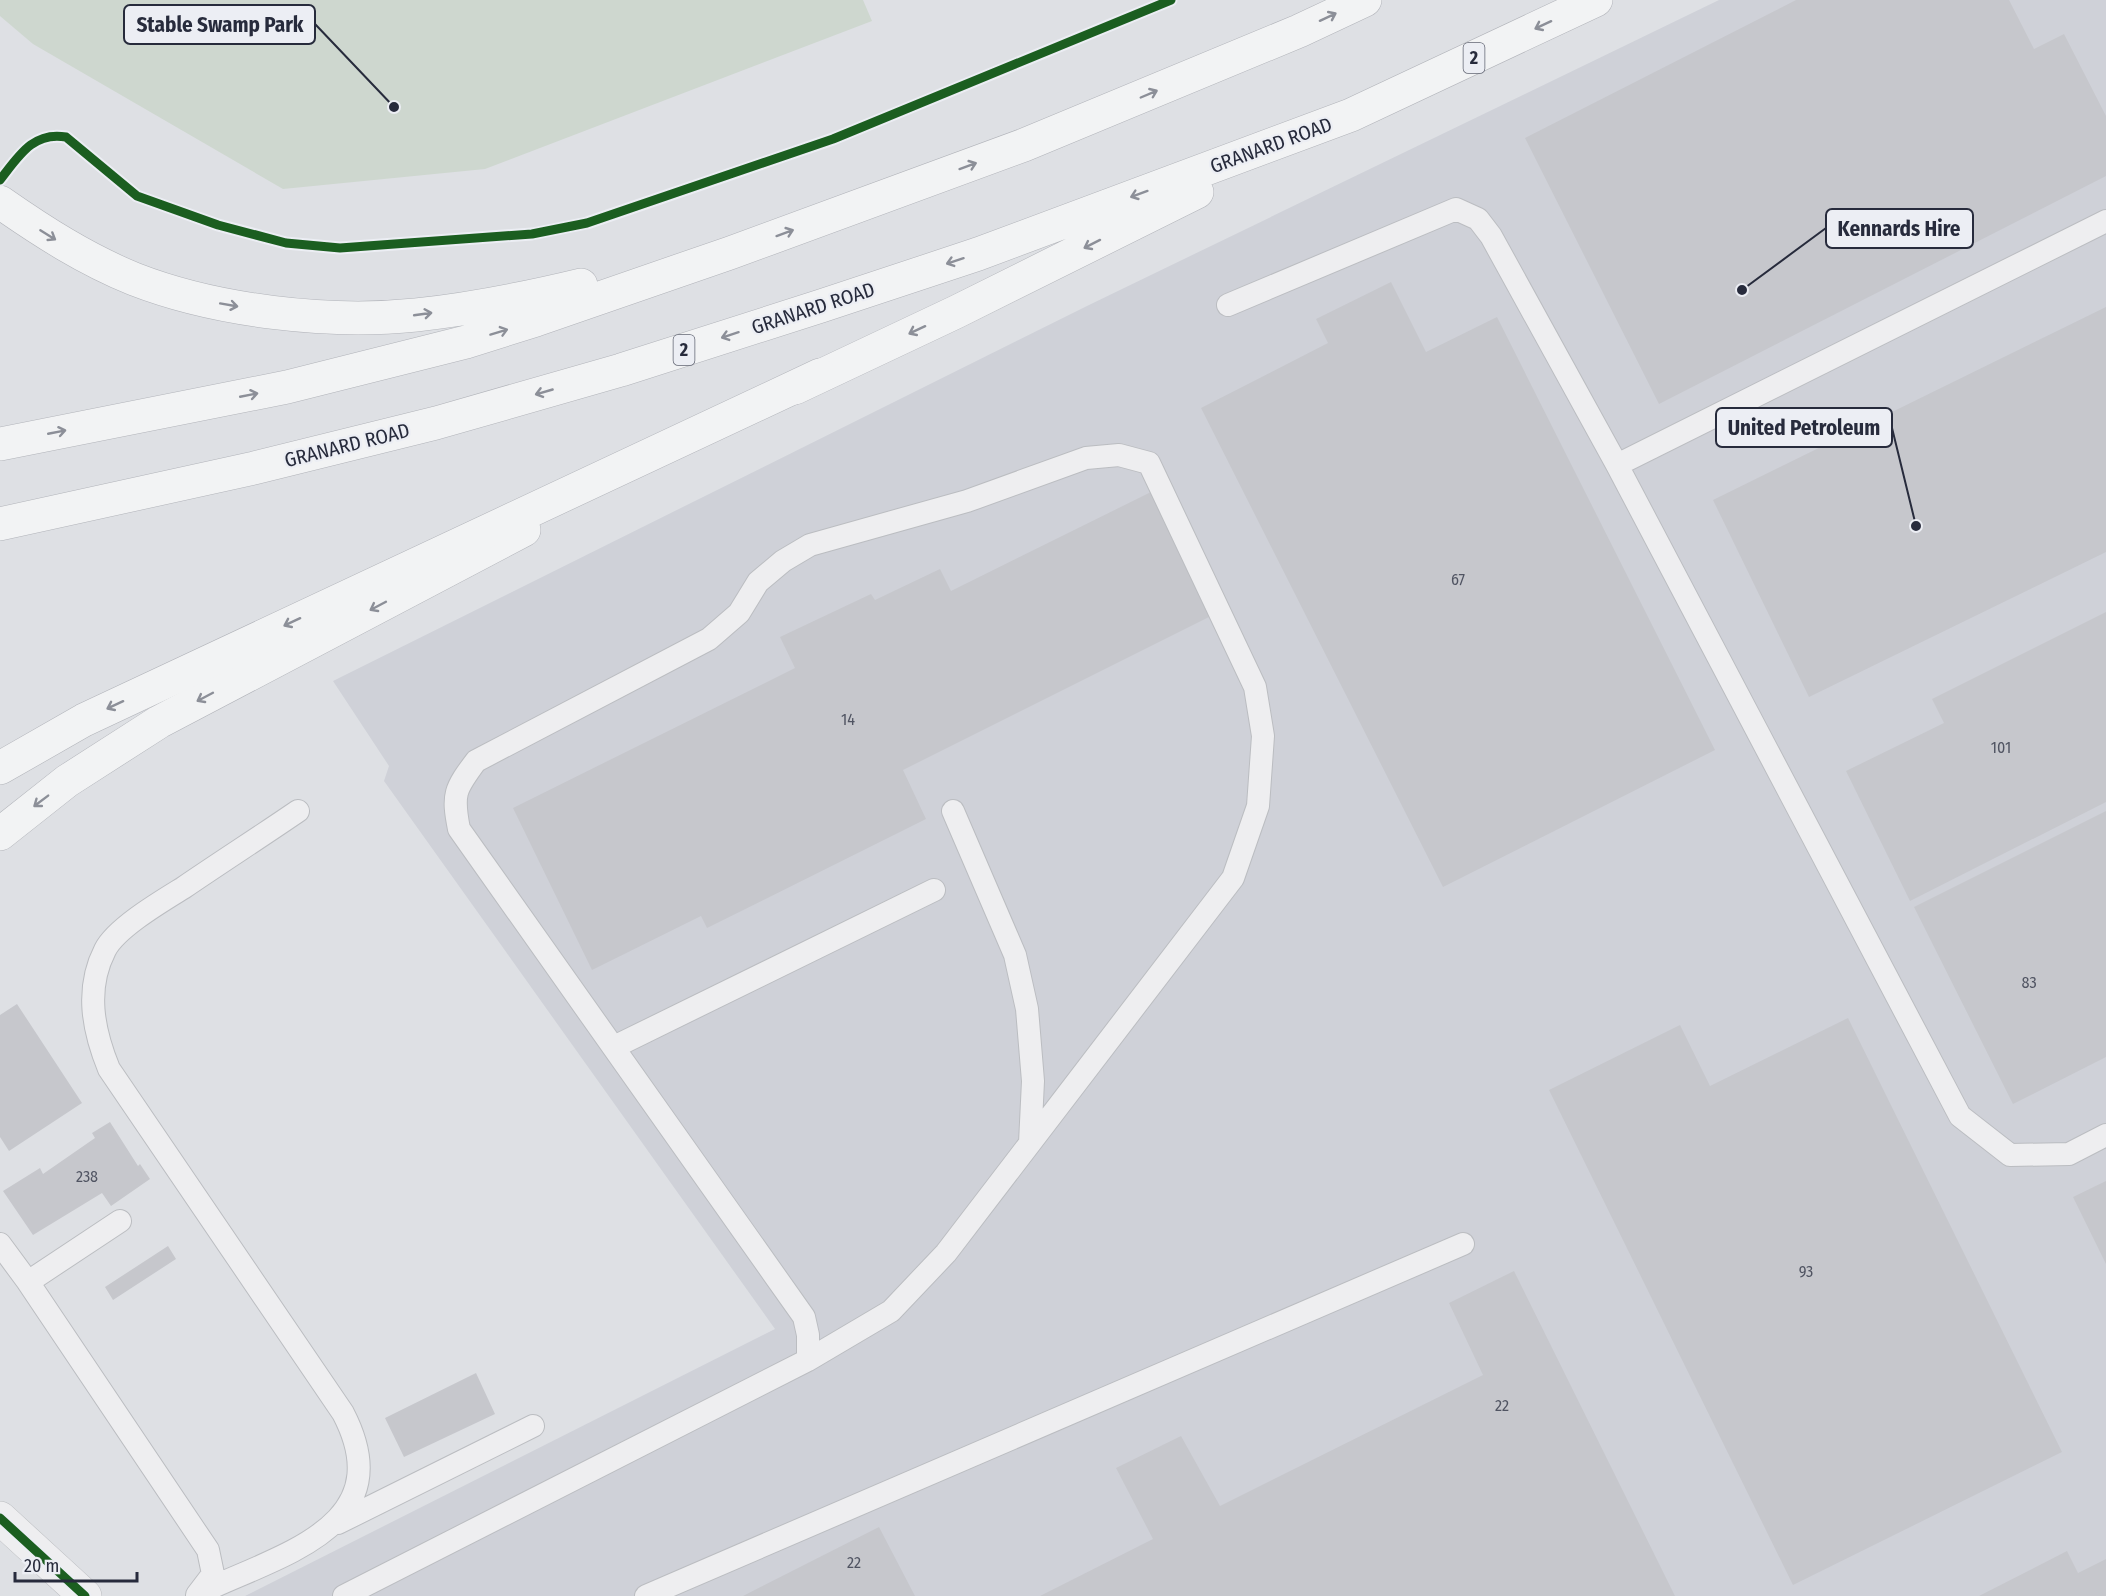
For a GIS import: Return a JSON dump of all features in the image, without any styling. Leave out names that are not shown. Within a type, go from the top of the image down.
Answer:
[{"type":"highway","points":[[0,444],[287,387],[466,342],[730,253],[1024,145],[1299,31],[1365,0]]},
{"type":"highway","name":"GRANARD ROAD","points":[[0,524],[288,460],[436,423],[621,370],[978,254],[1351,115],[1596,0]]},
{"type":"highway","points":[[0,768],[84,720],[956,312],[1351,115]]},
{"type":"highway","points":[[0,202],[50,237],[134,279],[198,300],[267,312],[343,316],[414,315],[537,296],[730,253]]},
{"type":"highway","points":[[0,834],[67,781],[159,722],[820,375]]},
{"type":"street","points":[[0,1518],[71,1592]]},
{"type":"lane","points":[[1228,305],[1456,209],[1478,219],[1491,236],[1617,465],[1959,1116],[2010,1155],[2069,1154],[2106,1135]]},
{"type":"lane","points":[[1617,465],[2106,221]]},
{"type":"lane","points":[[344,1596],[808,1360],[891,1311],[946,1253],[1233,878],[1258,806],[1263,736],[1255,687],[1149,463],[1119,454],[1086,458],[955,505],[810,545],[783,561],[758,582],[739,613],[709,639],[476,760],[462,779],[453,800],[459,829],[804,1317],[808,1335],[808,1360]]},
{"type":"lane","points":[[298,811],[135,920],[105,948],[95,975],[92,1006],[98,1044],[109,1069],[343,1413],[353,1432],[361,1471],[353,1501],[334,1525]]},
{"type":"lane","points":[[953,811],[1015,955],[1027,1009],[1033,1081],[1030,1143]]},
{"type":"lane","points":[[614,1047],[934,890]]},
{"type":"lane","points":[[28,1282],[120,1221]]},
{"type":"lane","points":[[0,1244],[208,1550],[213,1574],[199,1594]]},
{"type":"lane","points":[[646,1596],[1462,1244]]},
{"type":"lane","points":[[199,1594],[306,1543],[334,1525],[533,1426]]},
{"type":"shaded area","points":[[0,0],[863,0],[872,21],[485,169],[283,189],[33,44],[0,16]]},
{"type":"shaded area","points":[[1719,0],[2106,0],[2106,1596],[245,1596],[775,1329],[384,781],[389,766],[333,681],[1089,305]]},
{"type":"building","points":[[1796,0],[2009,0],[2034,49],[2064,34],[2106,116],[2106,176],[1659,404],[1525,138]]},
{"type":"building","points":[[1391,282],[1426,352],[1497,317],[1715,750],[1443,887],[1201,408],[1328,343],[1316,319]]},
{"type":"building","points":[[2106,307],[2106,552],[1809,697],[1713,500]]},
{"type":"building","points":[[1151,492],[1213,615],[903,770],[926,819],[707,928],[701,916],[592,970],[513,808],[795,668],[780,637],[871,594],[875,600],[940,569],[951,591]]},
{"type":"building","points":[[2106,612],[2106,802],[1910,901],[1846,771],[1944,723],[1932,699]]},
{"type":"building","points":[[2106,811],[2106,1057],[2013,1104],[1914,907]]},
{"type":"building","points":[[17,1004],[82,1103],[9,1151],[0,1137],[0,1015]]},
{"type":"building","points":[[1848,1018],[2062,1452],[1793,1585],[1549,1090],[1680,1025],[1710,1086]]},
{"type":"building","points":[[110,1122],[138,1166],[140,1164],[150,1179],[111,1206],[102,1193],[33,1235],[3,1191],[40,1168],[43,1174],[95,1138],[92,1133]]},
{"type":"building","points":[[2106,1181],[2106,1264],[2073,1197]]},
{"type":"building","points":[[168,1246],[176,1259],[113,1300],[105,1287]]},
{"type":"building","points":[[1514,1271],[1675,1596],[1040,1596],[1153,1539],[1116,1468],[1181,1436],[1220,1506],[1483,1375],[1449,1303]]},
{"type":"building","points":[[476,1373],[495,1414],[404,1457],[385,1418]]},
{"type":"building","points":[[879,1527],[915,1596],[743,1596]]},
{"type":"building","points":[[2067,1551],[2078,1573],[2106,1559],[2106,1596],[1979,1596]]},
{"type":"cycle path","points":[[0,180],[20,155],[35,142],[54,136],[66,137],[137,196],[218,225],[286,243],[340,248],[532,234],[587,223],[833,139],[1171,0]]},
{"type":"cycle path","points":[[0,1518],[85,1596]]},
{"type":"place","name":"Stable Swamp Park","points":[[394,107]]},
{"type":"place","name":"Kennards Hire","points":[[1742,290]]},
{"type":"place","name":"United Petroleum","points":[[1916,526]]}]
